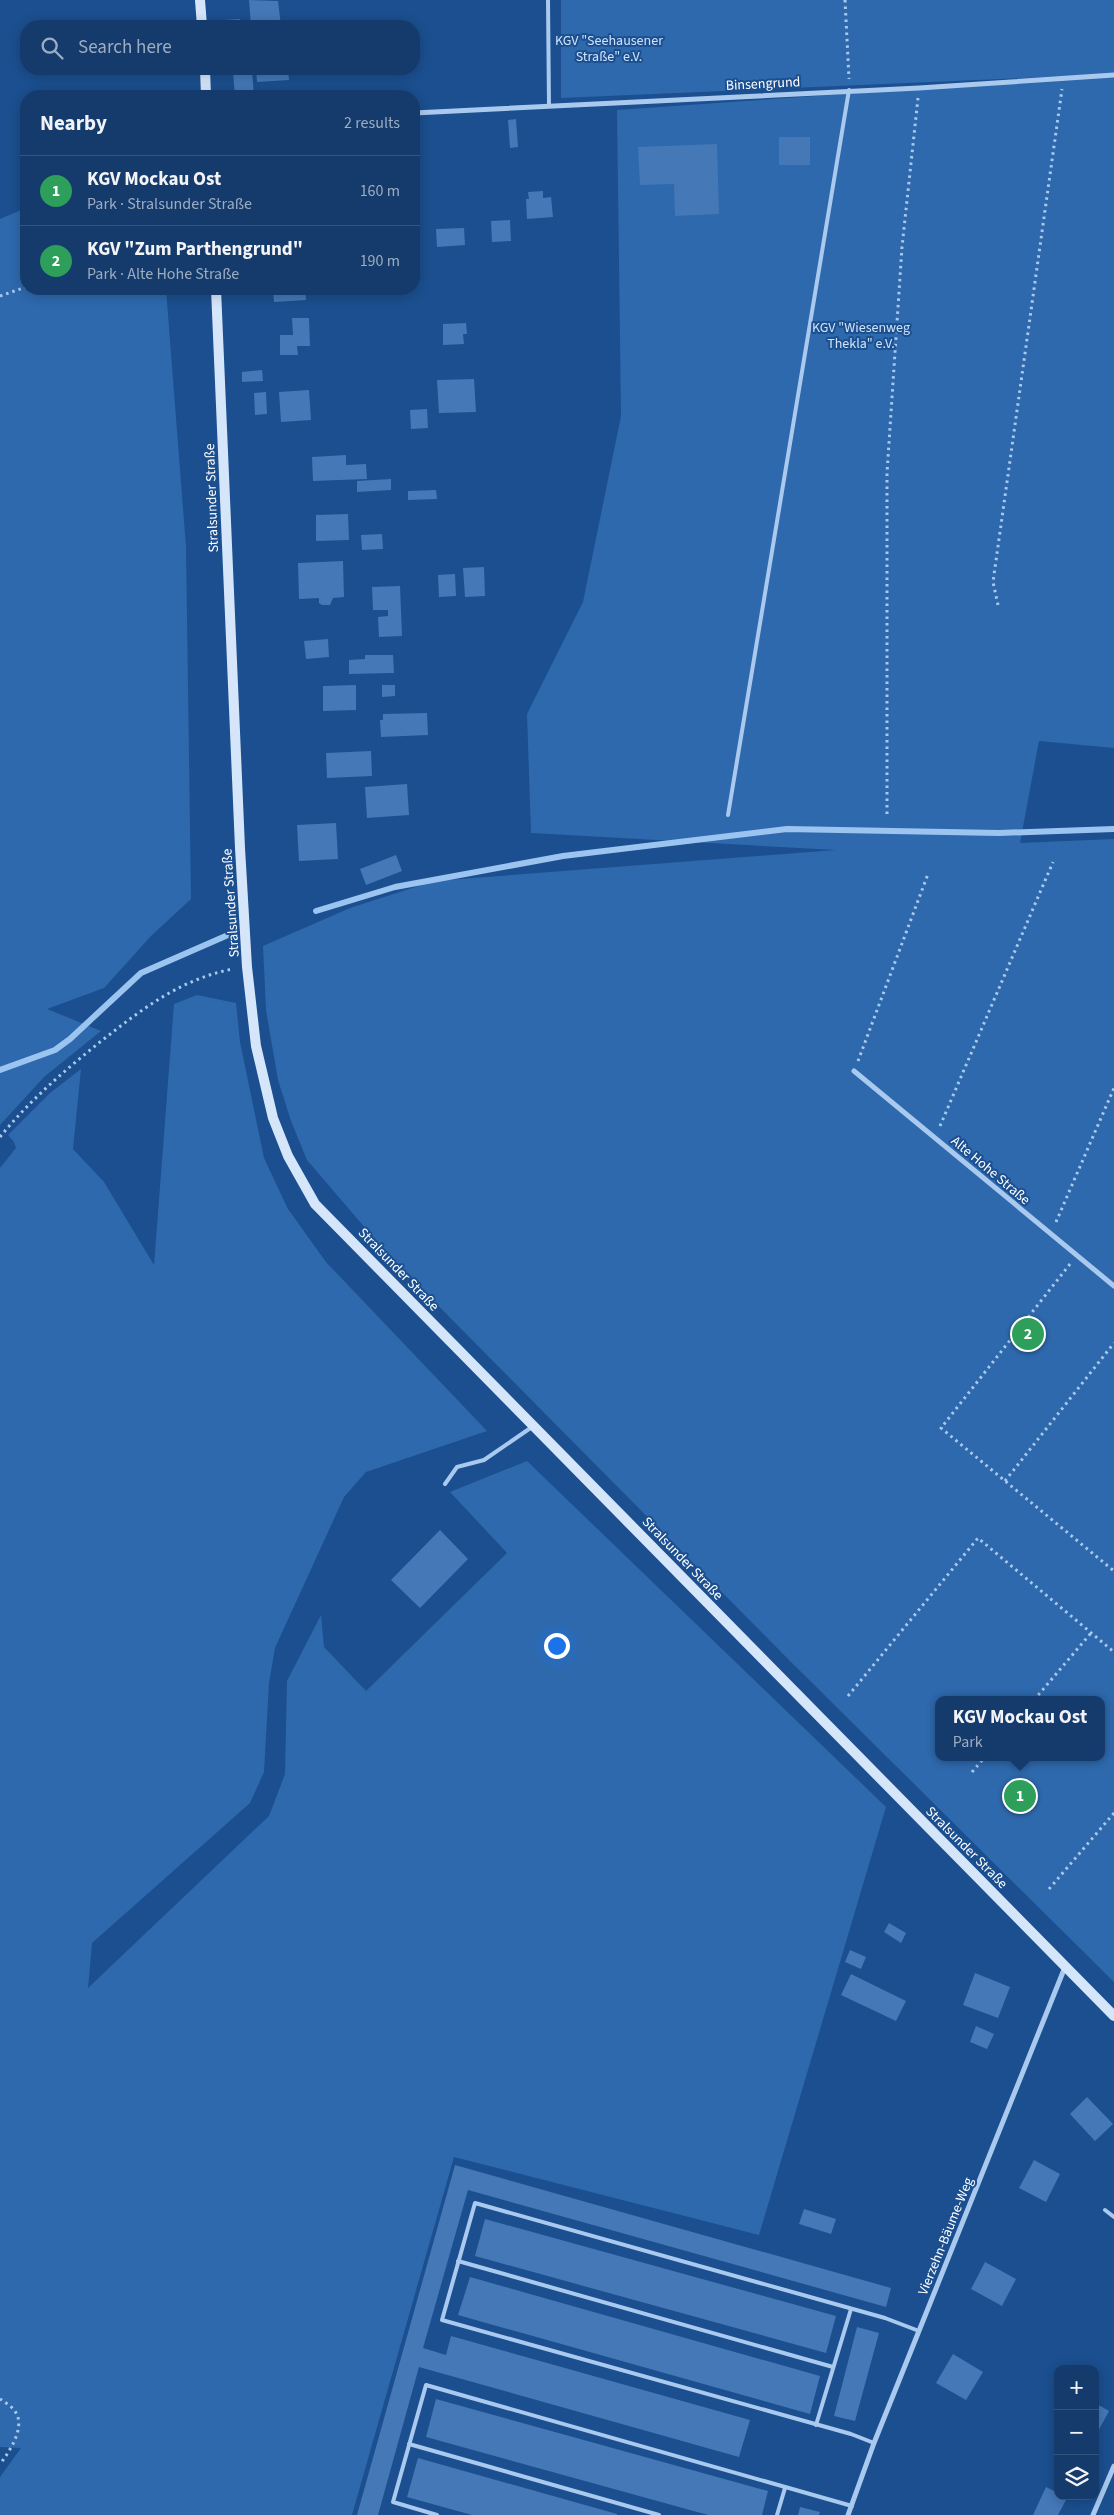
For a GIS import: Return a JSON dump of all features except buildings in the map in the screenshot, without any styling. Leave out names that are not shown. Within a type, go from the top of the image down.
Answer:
[{"type":"street","points":[[200,0],[202,20]]},
{"type":"street","points":[[205,75],[206,90]]},
{"type":"street","name":"Binsengrund","points":[[420,113],[919,88],[1114,75]]},
{"type":"street","name":"Stralsunder Straße","points":[[216,295],[240,848],[248,967],[256,1046],[272,1118],[302,1183],[315,1204],[1114,2016]]},
{"type":"street","name":"Alte Hohe Straße","points":[[854,1071],[1114,1286]]},
{"type":"street","name":"Vierzehn-Bäume-Weg","points":[[848,2515],[874,2443],[1065,1967]]},
{"type":"street","points":[[1093,2515],[1114,2466]]},
{"type":"lane","points":[[548,0],[549,106]]},
{"type":"lane","points":[[728,815],[849,90]]},
{"type":"lane","points":[[445,1484],[457,1467],[484,1460],[534,1426]]},
{"type":"lane","points":[[874,2443],[442,2320],[475,2203],[851,2308],[919,2331]]},
{"type":"lane","points":[[1105,2210],[1114,2217]]},
{"type":"lane","points":[[458,2262],[833,2367]]},
{"type":"lane","points":[[816,2425],[851,2308]]},
{"type":"lane","points":[[437,2515],[392,2502],[426,2385],[852,2506]]},
{"type":"lane","points":[[409,2444],[659,2515]]},
{"type":"lane","points":[[777,2515],[785,2488]]},
{"type":"path","points":[[845,0],[849,90]]},
{"type":"path","points":[[998,605],[993,582],[1063,79]]},
{"type":"path","points":[[887,814],[887,473],[902,247],[919,88]]},
{"type":"path","points":[[0,296],[20,289]]},
{"type":"path","points":[[935,1138],[1053,862]]},
{"type":"path","points":[[854,1071],[928,874]]},
{"type":"path","points":[[0,1137],[46,1086],[148,1006],[188,982],[218,972],[248,967]]},
{"type":"path","points":[[1051,1234],[1114,1088]]},
{"type":"path","points":[[1077,1256],[941,1428],[1114,1571]]},
{"type":"path","points":[[1005,1481],[1114,1343]]},
{"type":"path","points":[[848,1696],[978,1538],[1114,1652]]},
{"type":"path","points":[[1037,1696],[1091,1634]]},
{"type":"path","points":[[972,1772],[982,1761]]},
{"type":"path","points":[[1049,1889],[1114,1813]]},
{"type":"path","points":[[0,2399],[15,2410],[18,2422],[17,2434],[0,2464]]},
{"type":"green space","name":"KGV \"Seehausener Straße\" e.V.","points":[[561,0],[1114,0],[1114,74],[561,98]]},
{"type":"green space","name":"KGV \"Wiesenweg Thekla\" e.V.","points":[[1114,75],[1114,748],[1039,741],[1020,843],[1114,839],[1114,1982],[790,1661],[390,1257],[307,1160],[291,1121],[278,1080],[266,1010],[263,946],[350,908],[434,881],[836,850],[531,833],[527,714],[583,602],[621,416],[617,110]]},
{"type":"green space","points":[[20,211],[20,295],[166,295],[186,547],[191,899],[151,936],[104,988],[47,1009],[101,1031],[44,1077],[0,1125],[0,219]]},
{"type":"green space","points":[[197,995],[236,1003],[240,1042],[264,1158],[288,1209],[326,1262],[487,1431],[366,1472],[344,1497],[275,1648],[269,1683],[264,1772],[250,1803],[92,1943],[88,1988],[269,1816],[285,1774],[287,1681],[321,1615],[324,1647],[366,1691],[507,1553],[450,1492],[527,1461],[886,1807],[759,2235],[454,2157],[352,2515],[0,2515],[0,2477],[21,2448],[0,2447],[0,1168],[16,1148],[8,1135],[50,1093],[81,1069],[73,1149],[104,1182],[154,1265],[174,1004]]},
{"type":"waterway","points":[[316,911],[395,887],[563,856],[787,829],[999,833],[1114,829]]},
{"type":"waterway","points":[[0,1070],[55,1050],[70,1039],[141,973],[228,935]]},
{"type":"place","name":"KGV \"Zum Parthengrund\"","points":[[1028,1334]]},
{"type":"place","name":"KGV Mockau Ost","points":[[1020,1796]]}]
